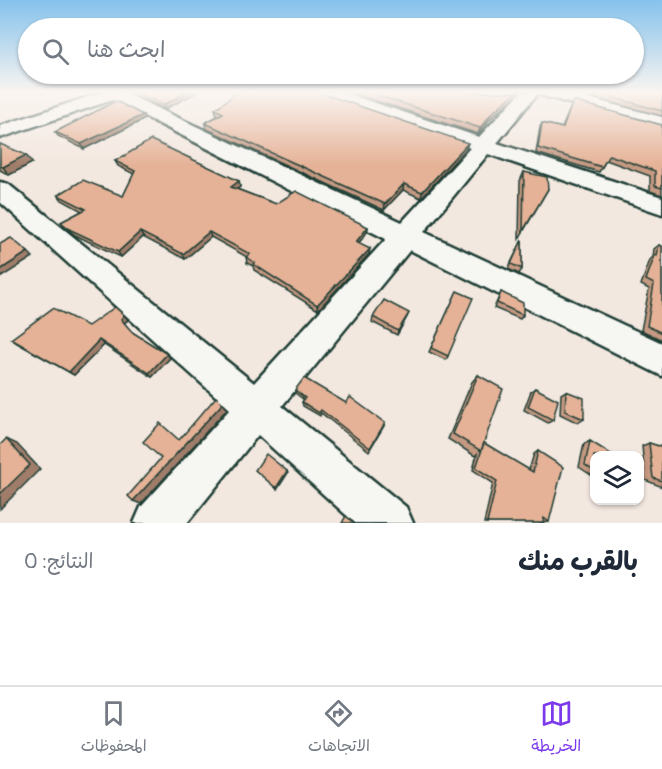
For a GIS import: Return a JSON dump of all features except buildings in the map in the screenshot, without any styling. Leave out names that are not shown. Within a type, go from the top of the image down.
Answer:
[{"type":"street","points":[[0,132],[47,116]]},
{"type":"street","points":[[164,116],[406,237],[662,360]]},
{"type":"street","points":[[396,116],[662,206]]},
{"type":"street","points":[[157,523],[508,116]]},
{"type":"street","points":[[637,116],[662,123]]},
{"type":"street","points":[[0,189],[256,411],[390,523]]}]
